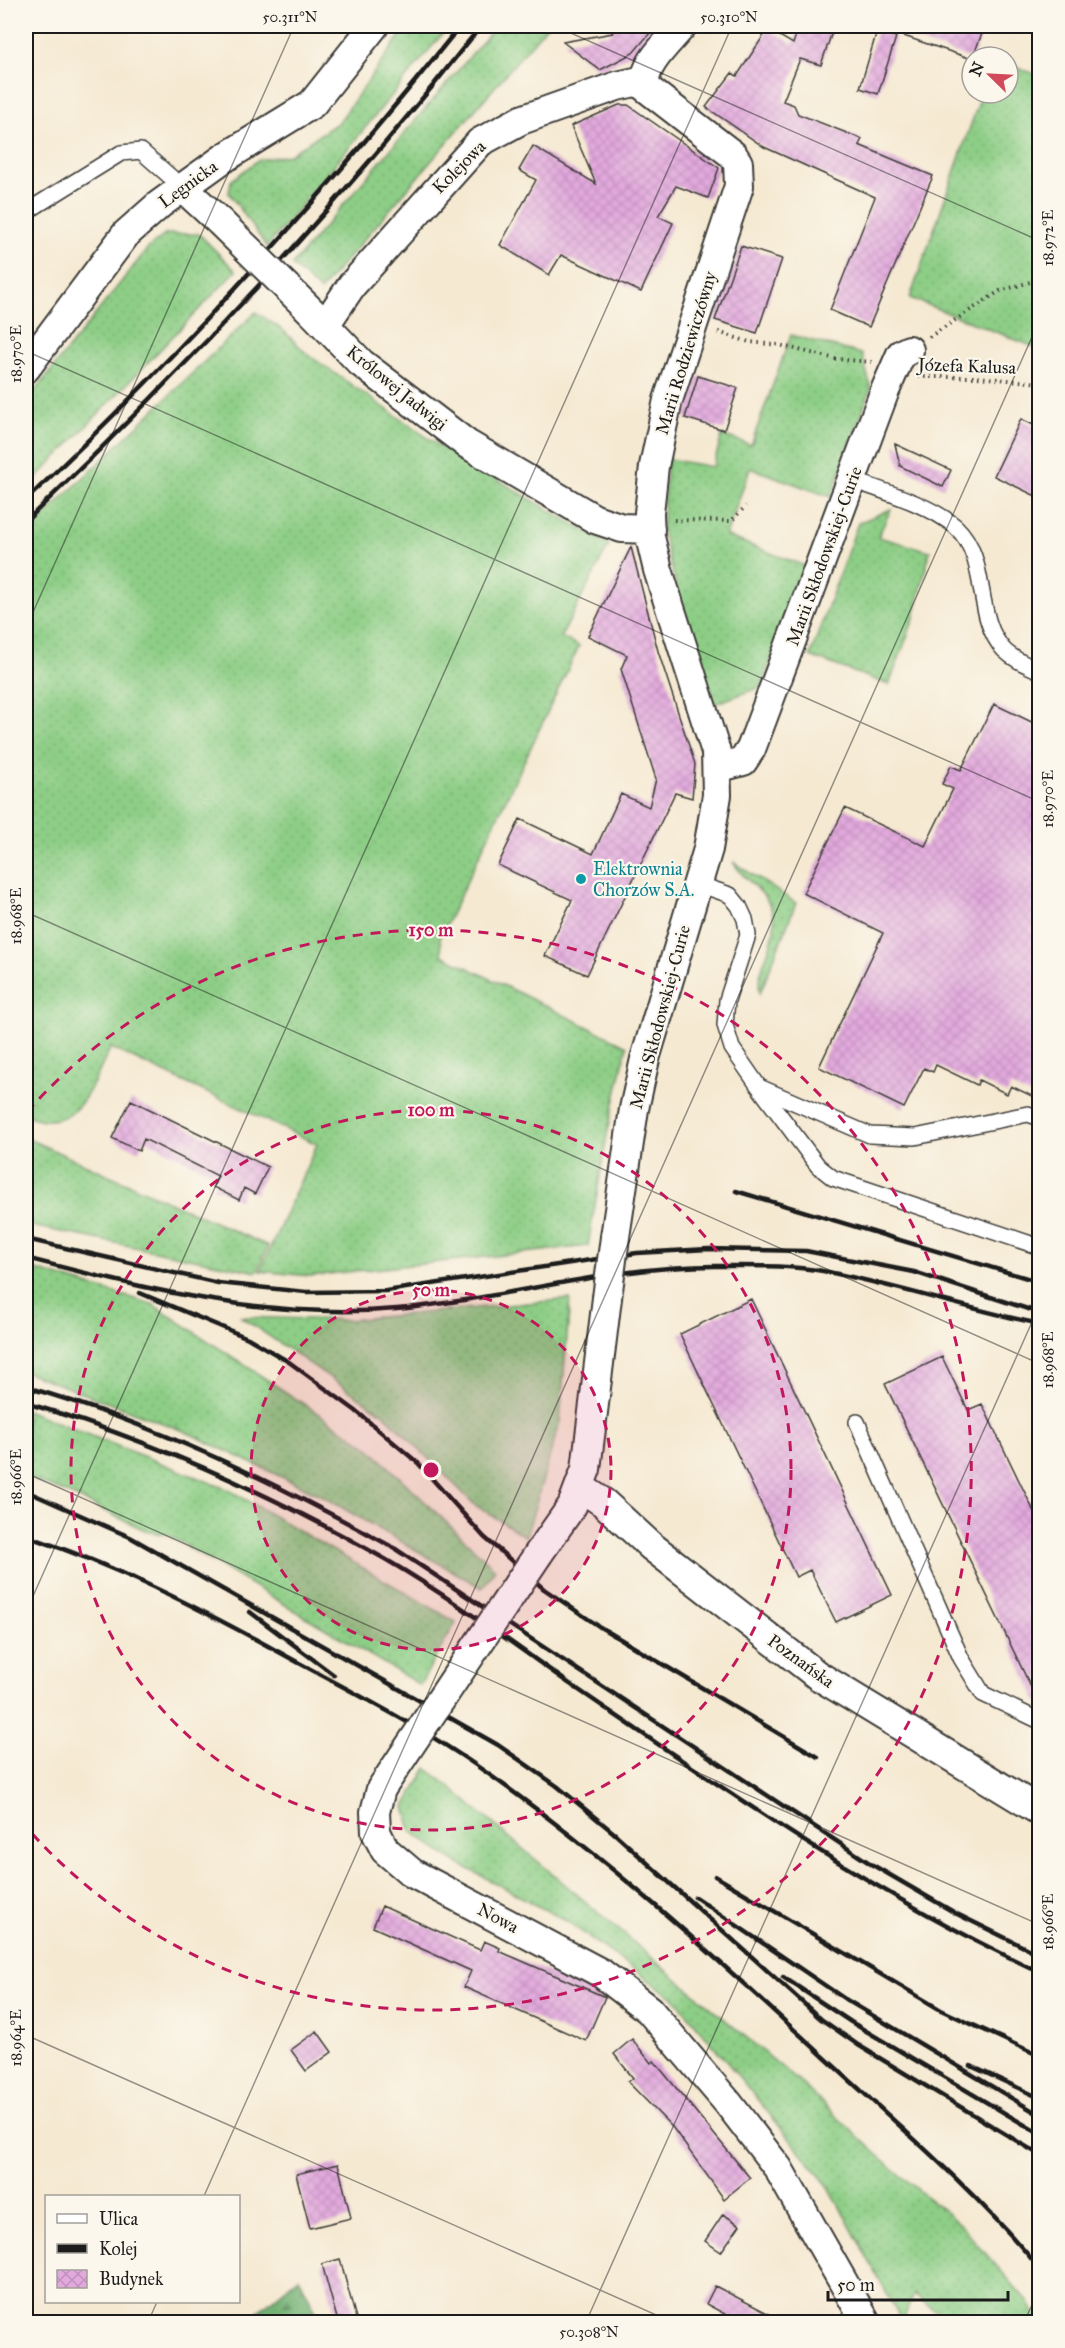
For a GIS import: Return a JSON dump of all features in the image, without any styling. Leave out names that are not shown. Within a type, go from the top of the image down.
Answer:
[{"type":"street","name":"Legnicka","points":[[28,361],[116,245],[182,187],[249,142],[312,104],[374,26]]},
{"type":"street","points":[[644,80],[658,55],[682,26]]},
{"type":"street","name":"Kolejowa","points":[[319,319],[480,142],[521,120],[617,86],[644,80]]},
{"type":"street","name":"Marii Rodziewiczówny","points":[[644,80],[649,93],[723,147],[738,163],[739,186],[663,420],[652,483],[661,525],[666,599],[706,718],[717,768]]},
{"type":"street","name":"Królowej Jadwigi","points":[[182,187],[319,319],[361,363],[468,444],[595,519],[622,528],[661,525]]},
{"type":"street","name":"Marii Skłodowskiej-Curie","points":[[580,1487],[586,1469],[629,1140],[645,1059],[698,884],[713,825],[717,768],[743,761],[751,749],[893,374],[901,354],[909,350]]},
{"type":"street","name":"Nowa","points":[[580,1487],[572,1506],[381,1790],[375,1812],[376,1832],[385,1850],[412,1873],[601,1973],[649,2010],[721,2094],[778,2168],[866,2322]]},
{"type":"street","name":"Poznańska","points":[[580,1487],[604,1503],[651,1546],[817,1675],[1040,1811]]},
{"type":"lane","points":[[26,212],[121,153],[141,151],[182,187]]},
{"type":"lane","points":[[852,480],[908,501],[955,526],[974,558],[986,613],[996,637],[1015,658],[1040,671]]},
{"type":"lane","points":[[698,884],[730,895],[739,906],[745,919],[748,935],[727,1000],[725,1025],[732,1048],[818,1166],[832,1178],[1040,1247]]},
{"type":"lane","points":[[759,1087],[870,1135],[915,1137],[1028,1114],[1040,1118]]},
{"type":"lane","points":[[857,1422],[961,1658],[983,1694],[1040,1721]]},
{"type":"path","points":[[909,350],[1000,291],[1040,279]]},
{"type":"path","name":"Józefa Kalusa","points":[[694,324],[749,342],[779,345],[836,359],[874,362],[893,374],[907,378],[977,377],[1040,383]]},
{"type":"path","points":[[661,525],[731,521],[746,506]]},
{"type":"green space","points":[[407,26],[449,26],[267,247],[229,193],[231,181],[258,160],[289,155],[339,122]]},
{"type":"green space","points":[[496,26],[547,26],[320,291],[292,265]]},
{"type":"green space","points":[[1020,69],[1039,75],[1039,349],[910,298],[978,105],[1020,105]]},
{"type":"green space","points":[[166,234],[199,234],[236,271],[26,489],[26,402],[148,248]]},
{"type":"green space","points":[[256,312],[284,331],[307,354],[440,446],[609,545],[561,637],[579,646],[440,938],[442,955],[627,1046],[607,1135],[588,1246],[310,1276],[260,1271],[317,1144],[111,1048],[90,1090],[71,1113],[59,1119],[44,1120],[26,1115],[26,533]]},
{"type":"green space","points":[[791,335],[862,354],[871,388],[831,497],[750,468],[726,536],[805,566],[761,687],[714,704],[682,609],[662,531],[667,459],[713,467],[722,435],[751,445]]},
{"type":"green space","points":[[891,509],[878,537],[930,551],[914,618],[889,685],[810,656],[858,523]]},
{"type":"green space","points":[[733,862],[796,903],[760,993],[761,971],[773,938],[773,913],[767,900]]},
{"type":"green space","points":[[26,1138],[268,1246],[257,1272],[26,1225]]},
{"type":"green space","points":[[26,1267],[152,1304],[366,1445],[495,1569],[482,1588],[320,1495],[184,1431],[26,1372]]},
{"type":"green space","points":[[570,1299],[560,1421],[526,1537],[475,1505],[385,1415],[241,1317],[348,1320]]},
{"type":"green space","points":[[26,1410],[229,1490],[456,1622],[420,1685],[166,1534],[149,1532],[69,1494],[26,1477]]},
{"type":"green space","points":[[427,1768],[804,2086],[894,2170],[958,2222],[1029,2303],[1039,2322],[950,2322],[914,2294],[902,2322],[829,2187],[676,2000],[568,1922],[452,1860],[411,1831],[405,1806]]},
{"type":"green space","points":[[299,2277],[321,2322],[246,2322]]},
{"type":"building","points":[[604,26],[656,26],[633,53],[600,70],[563,42],[613,33]]},
{"type":"building","points":[[799,26],[834,26],[821,65],[800,59],[783,101],[794,105],[798,114],[862,139],[859,145],[933,176],[869,327],[830,310],[875,197],[764,147],[706,107],[732,73],[737,76],[768,29],[793,44]]},
{"type":"building","points":[[884,26],[985,26],[978,45],[960,45],[960,55],[883,29]]},
{"type":"building","points":[[877,31],[896,37],[878,94],[860,88]]},
{"type":"building","points":[[619,105],[628,105],[719,168],[708,198],[676,186],[658,216],[673,223],[641,292],[561,255],[549,275],[500,245],[536,180],[519,170],[533,146],[596,184],[571,126]]},
{"type":"building","points":[[741,246],[782,259],[757,333],[715,320]]},
{"type":"building","points":[[698,376],[738,388],[724,430],[685,418]]},
{"type":"building","points":[[1021,419],[1040,428],[1040,498],[994,476]]},
{"type":"building","points":[[895,444],[951,470],[943,487],[900,466]]},
{"type":"building","points":[[631,547],[658,651],[695,764],[692,798],[675,793],[587,975],[545,956],[572,900],[498,865],[520,819],[593,854],[621,794],[649,807],[656,779],[621,669],[627,655],[588,636]]},
{"type":"building","points":[[994,704],[1040,726],[1040,1085],[1034,1097],[1011,1086],[1007,1094],[979,1080],[977,1085],[936,1065],[933,1072],[924,1068],[904,1108],[819,1067],[883,933],[803,893],[845,808],[925,846],[953,789],[942,784],[951,766],[961,770]]},
{"type":"building","points":[[131,1100],[268,1167],[255,1194],[244,1188],[239,1200],[213,1187],[218,1176],[144,1139],[139,1151],[112,1138]]},
{"type":"building","points":[[751,1299],[892,1595],[836,1622],[810,1570],[796,1577],[680,1334]]},
{"type":"building","points":[[942,1357],[968,1410],[982,1404],[1040,1524],[1040,1706],[885,1384]]},
{"type":"building","points":[[382,1906],[480,1950],[484,1941],[500,1948],[499,1951],[605,1997],[586,2041],[464,1987],[471,1971],[373,1927]]},
{"type":"building","points":[[317,2031],[332,2052],[306,2071],[291,2050]]},
{"type":"building","points":[[632,2039],[651,2063],[654,2061],[750,2178],[724,2199],[673,2128],[628,2082],[633,2078],[614,2054]]},
{"type":"building","points":[[338,2164],[351,2218],[310,2228],[296,2174]]},
{"type":"building","points":[[723,2214],[740,2225],[721,2252],[705,2241]]},
{"type":"building","points":[[340,2259],[357,2322],[338,2322],[322,2264]]},
{"type":"building","points":[[715,2286],[785,2322],[720,2322],[725,2314],[706,2304]]},
{"type":"railway","points":[[26,500],[197,330],[305,211],[460,26]]},
{"type":"railway","points":[[26,521],[146,403],[262,282],[374,156],[481,26]]},
{"type":"railway","points":[[736,1191],[1040,1282]]},
{"type":"railway","points":[[26,1239],[218,1283],[306,1292],[386,1291],[637,1253],[708,1249],[806,1251],[914,1272],[1040,1313]]},
{"type":"railway","points":[[26,1258],[118,1281],[210,1300],[302,1310],[349,1311],[397,1309],[437,1304],[639,1271],[680,1267],[785,1267],[810,1269],[850,1277],[1040,1324]]},
{"type":"railway","points":[[140,1293],[248,1338],[289,1362],[356,1411],[418,1463],[484,1537],[544,1589],[600,1627],[818,1757]]},
{"type":"railway","points":[[26,1387],[122,1419],[214,1457],[260,1478],[394,1548],[871,1864],[957,1914],[1040,1955]]},
{"type":"railway","points":[[26,1403],[119,1434],[210,1470],[299,1512],[385,1559],[456,1604],[684,1762],[799,1838],[917,1909],[1040,1972]]},
{"type":"railway","points":[[26,1491],[130,1537],[498,1745],[557,1786],[614,1833],[821,2019],[858,2045],[1040,2155]]},
{"type":"railway","points":[[26,1536],[92,1560],[217,1619],[405,1721],[453,1750],[523,1799],[612,1868],[740,1980],[963,2185],[1040,2269]]},
{"type":"railway","points":[[250,1612],[334,1675]]},
{"type":"railway","points":[[715,1876],[941,2010],[1040,2056]]},
{"type":"railway","points":[[695,1897],[845,1999],[1040,2115]]},
{"type":"railway","points":[[783,1977],[851,2022],[1040,2134]]},
{"type":"railway","points":[[971,2066],[1040,2098]]},
{"type":"place","name":"Elektrownia Chorzów S.A.","points":[[581,879]]}]
